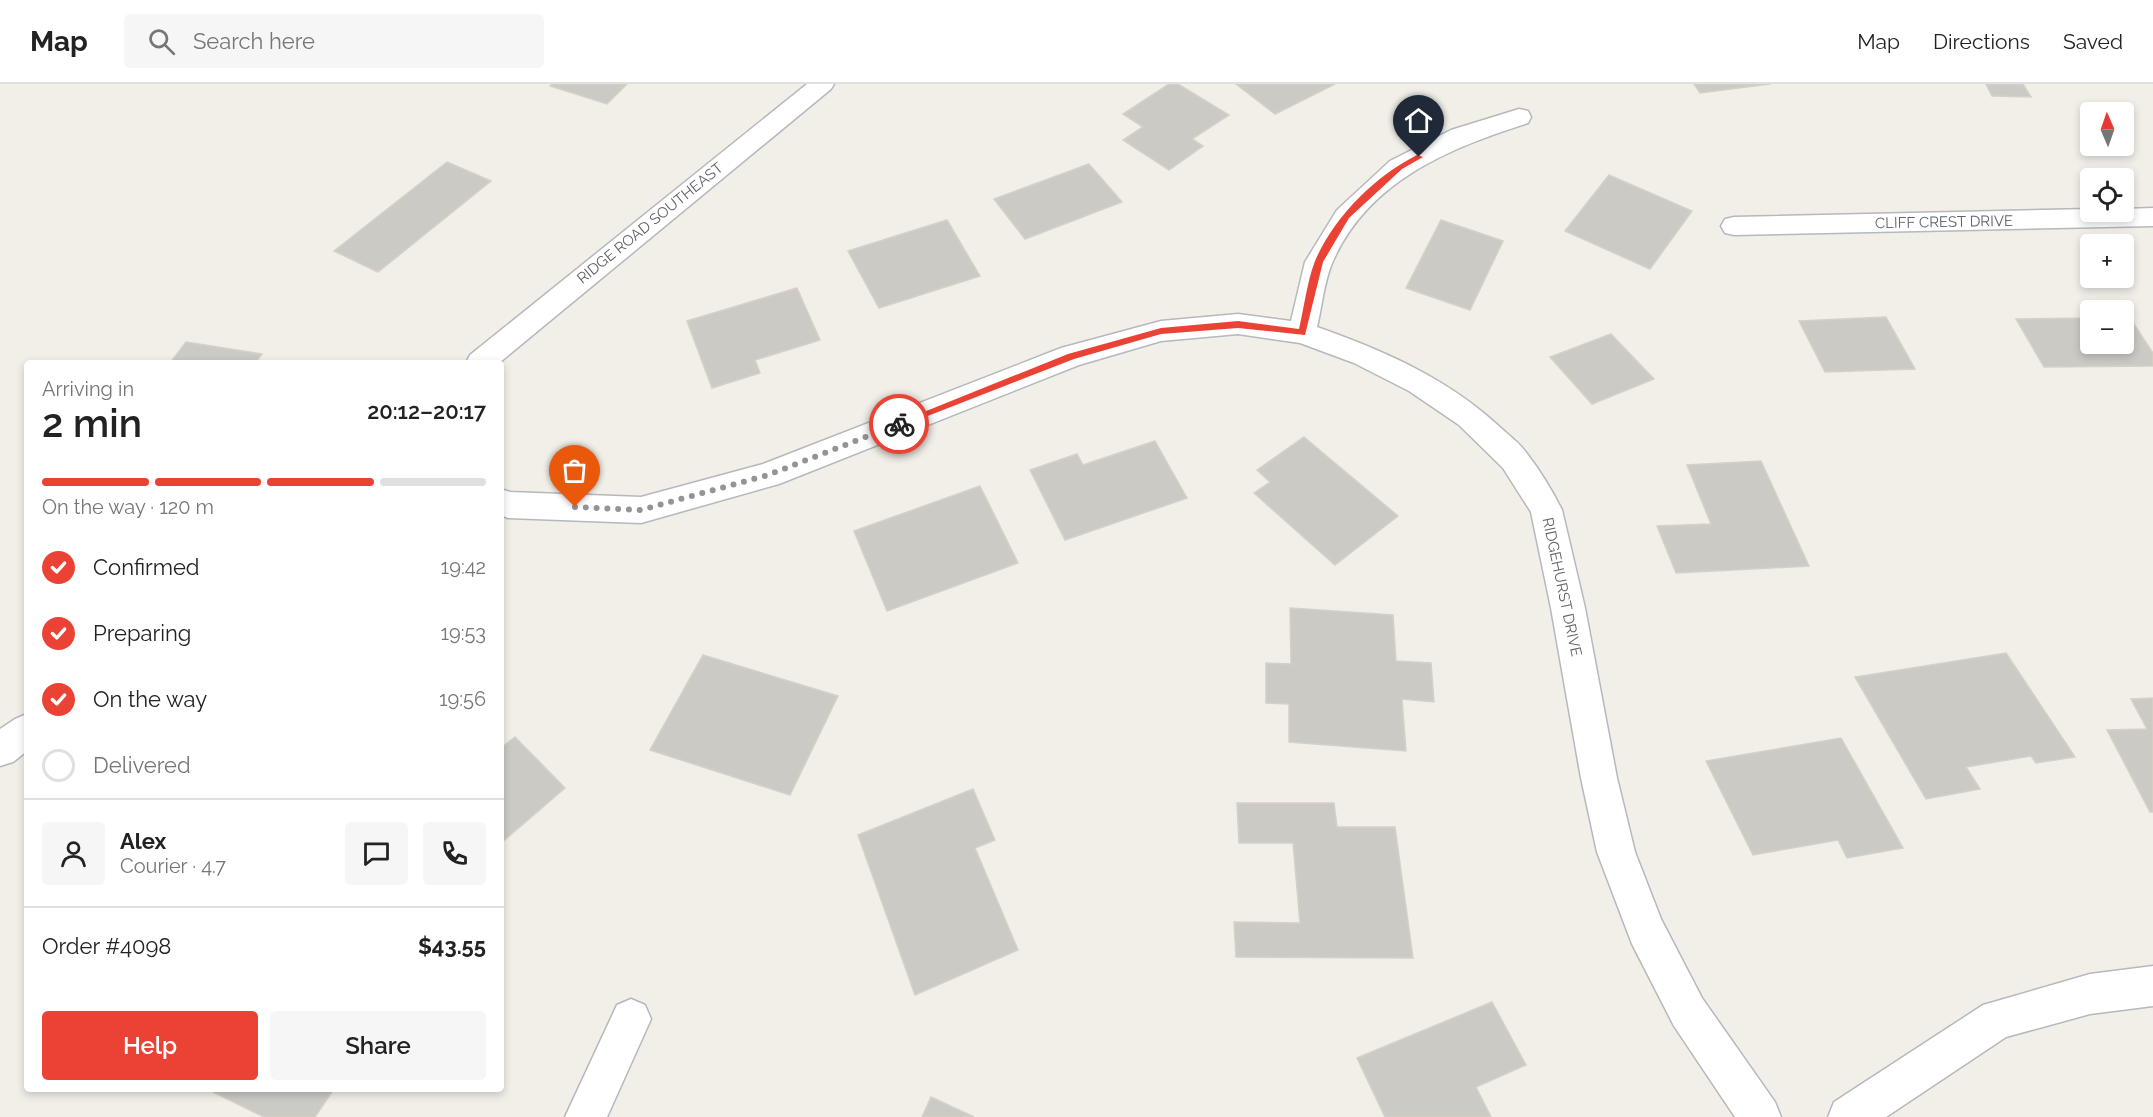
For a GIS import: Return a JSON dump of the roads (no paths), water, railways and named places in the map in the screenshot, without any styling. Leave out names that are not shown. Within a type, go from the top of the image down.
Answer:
[{"type":"street","name":"RIDGE ROAD SOUTHEAST","points":[[484,360],[822,84]]},
{"type":"street","points":[[1302,333],[1319,262],[1346,216],[1399,167],[1460,136],[1519,117]]},
{"type":"street","name":"CLIFF CREST DRIVE","points":[[1734,226],[2153,217]]},
{"type":"street","name":"RIDGEHURST DRIVE","points":[[504,503],[641,510],[768,475],[1071,356],[1161,331],[1238,324],[1302,333],[1364,355],[1419,383],[1470,417],[1514,459],[1546,510],[1568,609],[1599,778],[1616,852],[1646,930],[1689,1012],[1760,1117]]},
{"type":"street","points":[[0,750],[24,732]]},
{"type":"street","points":[[1849,1117],[1997,1020],[2090,994],[2153,986]]},
{"type":"street","points":[[586,1117],[631,1019]]}]
